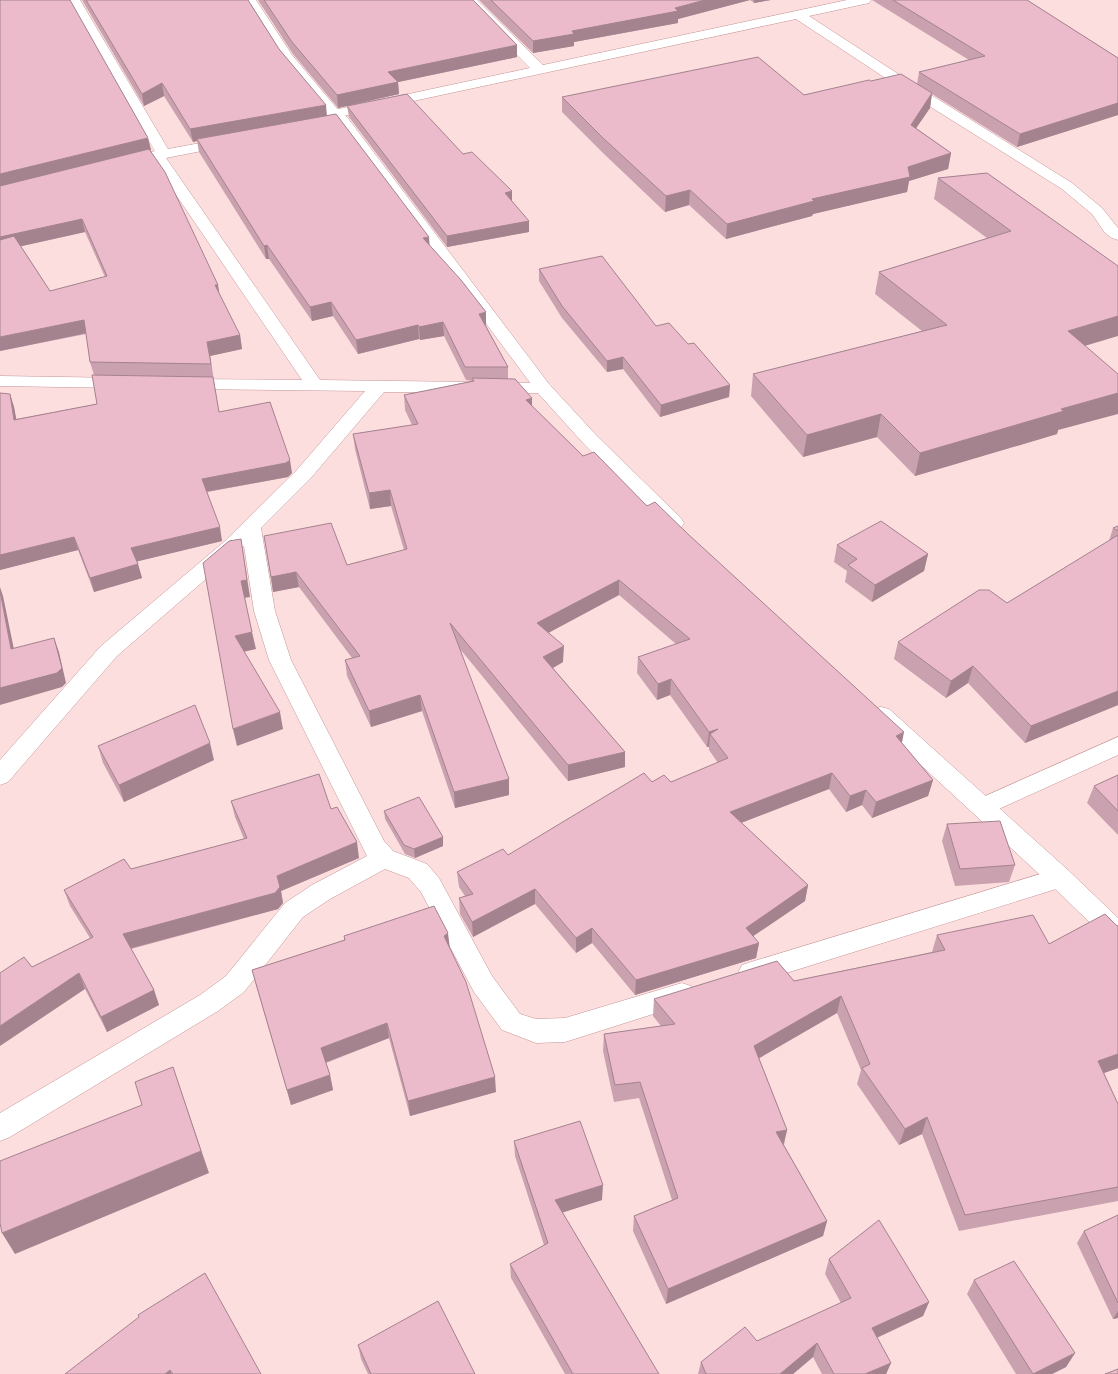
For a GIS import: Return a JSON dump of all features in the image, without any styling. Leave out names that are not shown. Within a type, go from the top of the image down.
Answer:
[{"type":"street","points":[[74,0],[160,154],[315,386]]},
{"type":"street","points":[[250,0],[287,57],[544,388],[606,457],[685,534]]},
{"type":"street","points":[[470,0],[539,69]]},
{"type":"street","points":[[334,119],[539,69],[856,1]]},
{"type":"street","points":[[798,14],[907,86],[1067,186],[1098,211],[1111,230],[1118,235]]},
{"type":"street","points":[[113,165],[160,154],[241,139]]},
{"type":"street","points":[[0,382],[142,383]]},
{"type":"street","points":[[165,384],[544,388]]},
{"type":"street","points":[[0,776],[74,689],[109,651],[226,551],[251,527],[303,475],[379,386]]},
{"type":"street","points":[[251,527],[263,606],[270,638],[356,812],[375,848],[384,858],[418,871],[430,884],[484,984],[497,1005],[511,1022],[536,1031],[565,1030],[702,988]]},
{"type":"street","points":[[865,700],[1116,929]]},
{"type":"street","points":[[982,807],[1118,745]]},
{"type":"street","points":[[0,1128],[209,1003],[234,984],[254,962],[294,910],[321,892],[384,858]]},
{"type":"street","points":[[732,979],[1060,878]]},
{"type":"building","points":[[0,0],[70,0],[148,138],[0,174]]},
{"type":"building","points":[[86,0],[248,0],[279,49],[326,105],[190,129],[162,83],[142,94]]},
{"type":"building","points":[[264,0],[473,0],[517,45],[388,72],[398,82],[337,95],[292,42]]},
{"type":"building","points":[[491,0],[705,0],[675,8],[678,11],[572,31],[574,34],[533,41]]},
{"type":"building","points":[[893,0],[1027,0],[1118,58],[1118,103],[1020,134],[919,72],[985,56]]},
{"type":"building","points":[[758,57],[804,95],[901,74],[932,93],[911,125],[951,153],[908,167],[910,177],[812,199],[814,201],[727,224],[690,190],[666,196],[603,138],[562,97]]},
{"type":"building","points":[[407,94],[463,154],[472,152],[512,191],[505,193],[529,221],[447,236],[347,106]]},
{"type":"building","points":[[336,114],[429,237],[423,238],[461,280],[486,312],[479,314],[508,367],[465,367],[443,322],[419,327],[418,325],[356,340],[331,302],[310,307],[267,245],[264,246],[197,139]]},
{"type":"building","points":[[149,149],[165,172],[218,285],[215,285],[240,335],[207,342],[211,364],[90,362],[84,320],[0,337],[0,240],[14,236],[50,291],[107,276],[82,219],[0,237],[0,186]]},
{"type":"building","points":[[987,173],[1118,266],[1118,316],[1068,331],[1118,374],[1118,393],[1061,409],[1064,411],[920,453],[881,414],[807,435],[753,374],[947,325],[879,272],[1011,231],[938,178]]},
{"type":"building","points":[[602,256],[656,326],[669,323],[688,344],[694,343],[730,385],[661,405],[623,357],[607,361],[562,306],[539,269]]},
{"type":"building","points":[[92,375],[213,377],[219,412],[270,402],[290,460],[286,463],[202,479],[220,527],[131,548],[138,564],[90,578],[74,537],[0,555],[0,393],[10,394],[14,420],[97,404]]},
{"type":"building","points":[[472,378],[515,379],[532,398],[526,400],[583,456],[594,452],[647,506],[655,502],[904,732],[896,736],[933,780],[876,802],[866,790],[850,796],[832,773],[730,812],[808,885],[746,928],[759,943],[636,980],[592,928],[576,938],[535,889],[472,922],[459,898],[473,894],[457,872],[503,849],[508,855],[644,773],[652,782],[664,775],[671,782],[728,758],[710,734],[718,729],[709,732],[671,679],[658,684],[638,657],[690,639],[619,580],[537,623],[564,646],[543,657],[625,752],[568,765],[450,623],[509,779],[454,792],[420,695],[369,711],[345,660],[360,656],[296,572],[271,577],[264,536],[331,523],[347,565],[407,549],[390,490],[369,493],[353,434],[418,424],[404,395],[474,381]]},
{"type":"building","points":[[881,521],[928,554],[875,585],[848,565],[857,559],[837,545]]},
{"type":"building","points":[[1118,526],[1118,531],[1113,528]]},
{"type":"building","points":[[1118,535],[1118,691],[1031,726],[973,666],[951,681],[898,642],[979,590],[989,590],[1007,603]]},
{"type":"building","points":[[241,539],[247,580],[241,581],[252,632],[235,636],[280,712],[233,729],[203,563],[229,541]]},
{"type":"building","points":[[0,591],[11,649],[54,638],[62,668],[57,673],[0,688]]},
{"type":"building","points":[[195,705],[210,743],[119,785],[98,746]]},
{"type":"building","points":[[319,774],[331,809],[337,807],[357,842],[277,876],[280,887],[275,893],[123,934],[154,990],[101,1017],[79,973],[0,1026],[0,973],[24,957],[32,967],[93,937],[64,890],[124,859],[131,869],[247,838],[231,801]]},
{"type":"building","points":[[1118,775],[1118,811],[1094,786]]},
{"type":"building","points":[[419,797],[443,837],[414,849],[404,845],[384,811]]},
{"type":"building","points":[[1000,821],[1015,865],[960,869],[947,824]]},
{"type":"building","points":[[434,906],[448,933],[444,936],[466,982],[495,1077],[408,1101],[387,1023],[321,1048],[330,1075],[287,1090],[252,970],[345,940],[344,936]]},
{"type":"building","points":[[1105,914],[1118,926],[1118,1054],[1098,1061],[1118,1104],[1118,1187],[965,1215],[927,1117],[905,1129],[862,1068],[870,1064],[841,996],[754,1046],[787,1130],[776,1132],[827,1221],[668,1289],[634,1216],[678,1198],[640,1082],[615,1085],[604,1034],[675,1024],[654,999],[777,961],[794,981],[945,950],[937,935],[1033,915],[1049,944]]},
{"type":"building","points":[[173,1067],[201,1151],[2,1233],[0,1223],[0,1161],[142,1105],[135,1082]]},
{"type":"building","points":[[580,1121],[603,1185],[555,1200],[659,1374],[573,1374],[510,1264],[548,1243],[514,1141]]},
{"type":"building","points":[[1118,1215],[1118,1303],[1084,1231]]},
{"type":"building","points":[[879,1220],[929,1302],[872,1328],[891,1363],[865,1374],[834,1374],[817,1343],[780,1374],[706,1374],[701,1362],[745,1327],[757,1341],[851,1298],[829,1259]]},
{"type":"building","points":[[1014,1261],[1075,1353],[1033,1374],[974,1280]]},
{"type":"building","points":[[205,1273],[261,1374],[173,1374],[170,1370],[165,1374],[65,1374],[139,1317],[138,1315]]},
{"type":"building","points":[[438,1301],[475,1374],[371,1374],[358,1345]]},
{"type":"building","points":[[1118,1369],[1118,1374],[1105,1374]]}]
